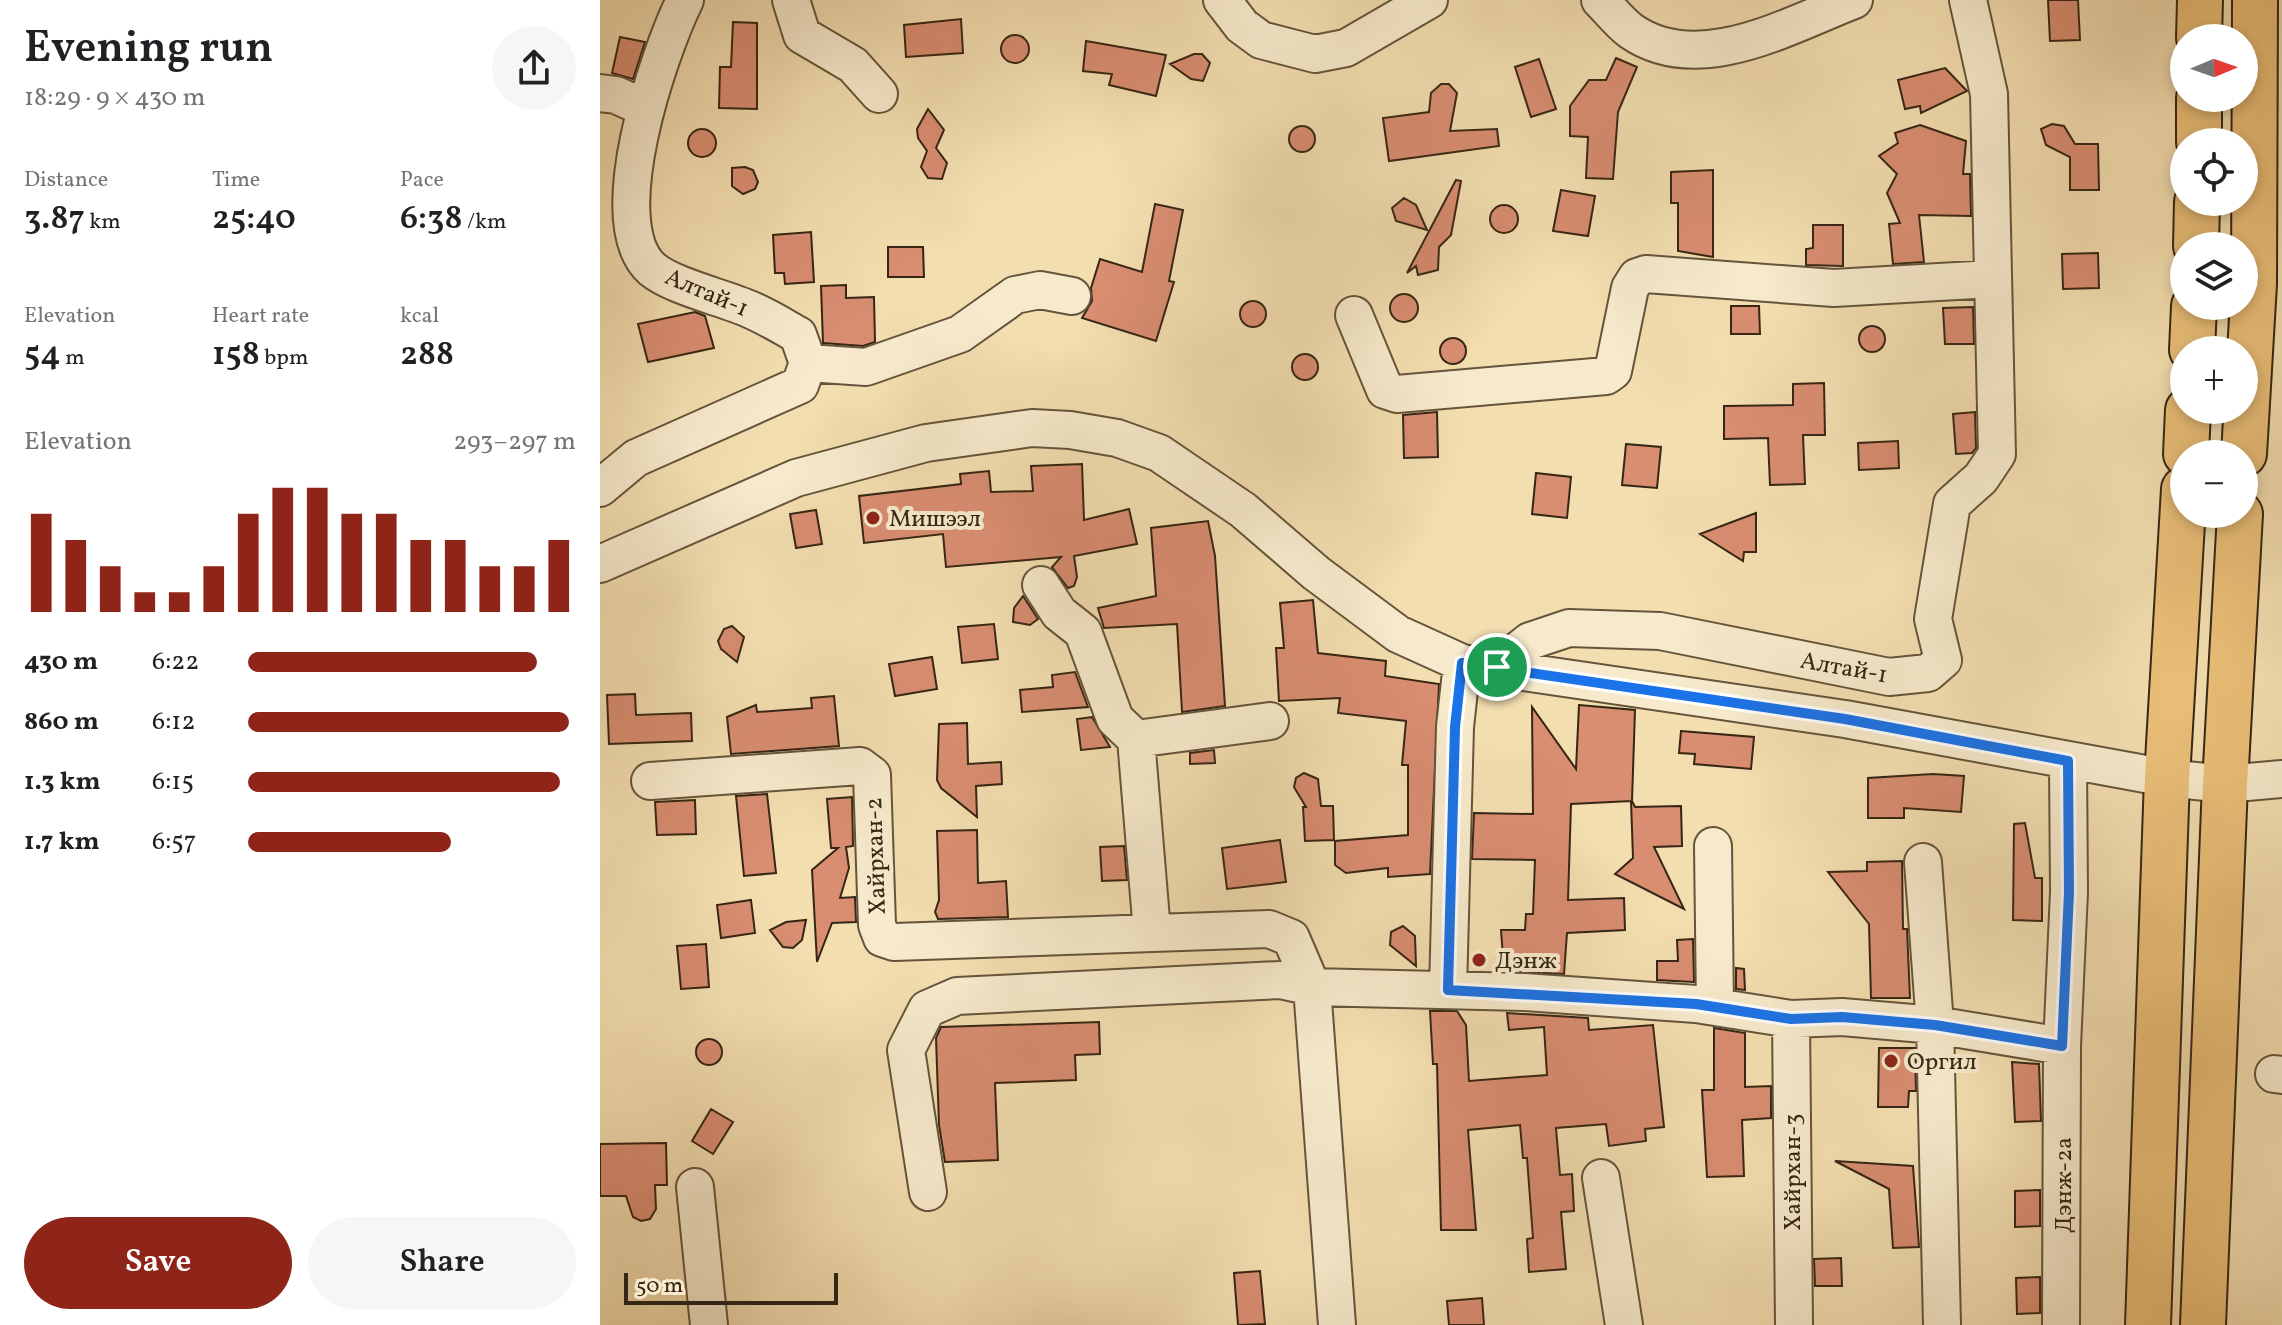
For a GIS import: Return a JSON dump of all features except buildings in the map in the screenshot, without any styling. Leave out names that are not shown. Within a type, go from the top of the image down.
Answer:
[{"type":"main road","points":[[2199,24],[2200,0]]},
{"type":"main road","points":[[2245,440],[2254,284],[2255,0]]},
{"type":"main road","points":[[2148,1325],[2167,778],[2182,528]]},
{"type":"main road","points":[[2203,1325],[2225,784],[2239,528]]},
{"type":"street","name":"Алтай-1","points":[[685,0],[643,107],[633,183],[632,226],[638,246],[652,269],[751,310],[798,335],[808,363]]},
{"type":"street","points":[[791,0],[802,35],[853,65],[879,94]]},
{"type":"street","points":[[1222,0],[1242,26],[1261,40],[1315,54],[1346,48],[1429,0]]},
{"type":"street","points":[[1600,0],[1631,31],[1662,44],[1699,51],[1775,33],[1854,0]]},
{"type":"street","name":"Алтай-1","points":[[1480,665],[1530,641],[1569,628],[1660,631],[1889,677],[1928,673],[1943,660],[1933,619],[1952,504],[1981,478],[1997,454],[1989,94],[1968,0]]},
{"type":"street","points":[[600,93],[616,95],[643,107]]},
{"type":"street","points":[[1354,315],[1385,390],[1397,394],[1606,376],[1613,371],[1630,288],[1637,277],[1646,274],[1834,288],[1992,279]]},
{"type":"street","points":[[600,488],[636,458],[800,385],[808,363],[866,367],[960,334],[1015,295],[1040,290],[1072,296]]},
{"type":"street","points":[[600,564],[796,478],[926,443],[1032,428],[1070,430],[1117,438],[1159,453],[1243,510],[1316,573],[1398,634],[1480,665],[1845,719],[2167,778],[2225,784],[2282,779]]},
{"type":"street","points":[[1041,585],[1059,613],[1083,632],[1115,719],[1136,739],[1152,932]]},
{"type":"street","points":[[1448,990],[1455,727],[1480,665]]},
{"type":"street","points":[[1136,739],[1270,721]]},
{"type":"street","name":"Дэнж-2а","points":[[2061,1325],[2062,1046],[2069,892],[2068,761]]},
{"type":"street","name":"Хайрхан-2","points":[[650,781],[860,766],[872,775],[877,925],[882,938],[894,942],[1269,929],[1291,938],[1312,987],[1337,1325]]},
{"type":"street","points":[[1713,846],[1715,1007]]},
{"type":"street","points":[[1923,862],[1935,1025],[1942,1325]]},
{"type":"street","points":[[928,1192],[906,1050],[927,1009],[957,996],[1280,980],[1312,987],[1448,990],[1715,1007],[1791,1019],[1842,1017],[1935,1025],[2062,1046]]},
{"type":"street","name":"Хайрхан-3","points":[[1791,1019],[1794,1325]]},
{"type":"street","points":[[1601,1178],[1624,1325]]},
{"type":"street","points":[[695,1187],[709,1325]]},
{"type":"place","name":"Мишээл","points":[[873,518]]},
{"type":"place","name":"Дэнж","points":[[1479,960]]},
{"type":"place","name":"Оргил","points":[[1891,1061]]},
{"type":"route","points":[[1462,663],[1497,667],[1845,719],[2068,761],[2069,892],[2062,1046],[1935,1025],[1842,1017],[1791,1019],[1696,1004],[1448,990],[1455,727],[1462,663]]}]
